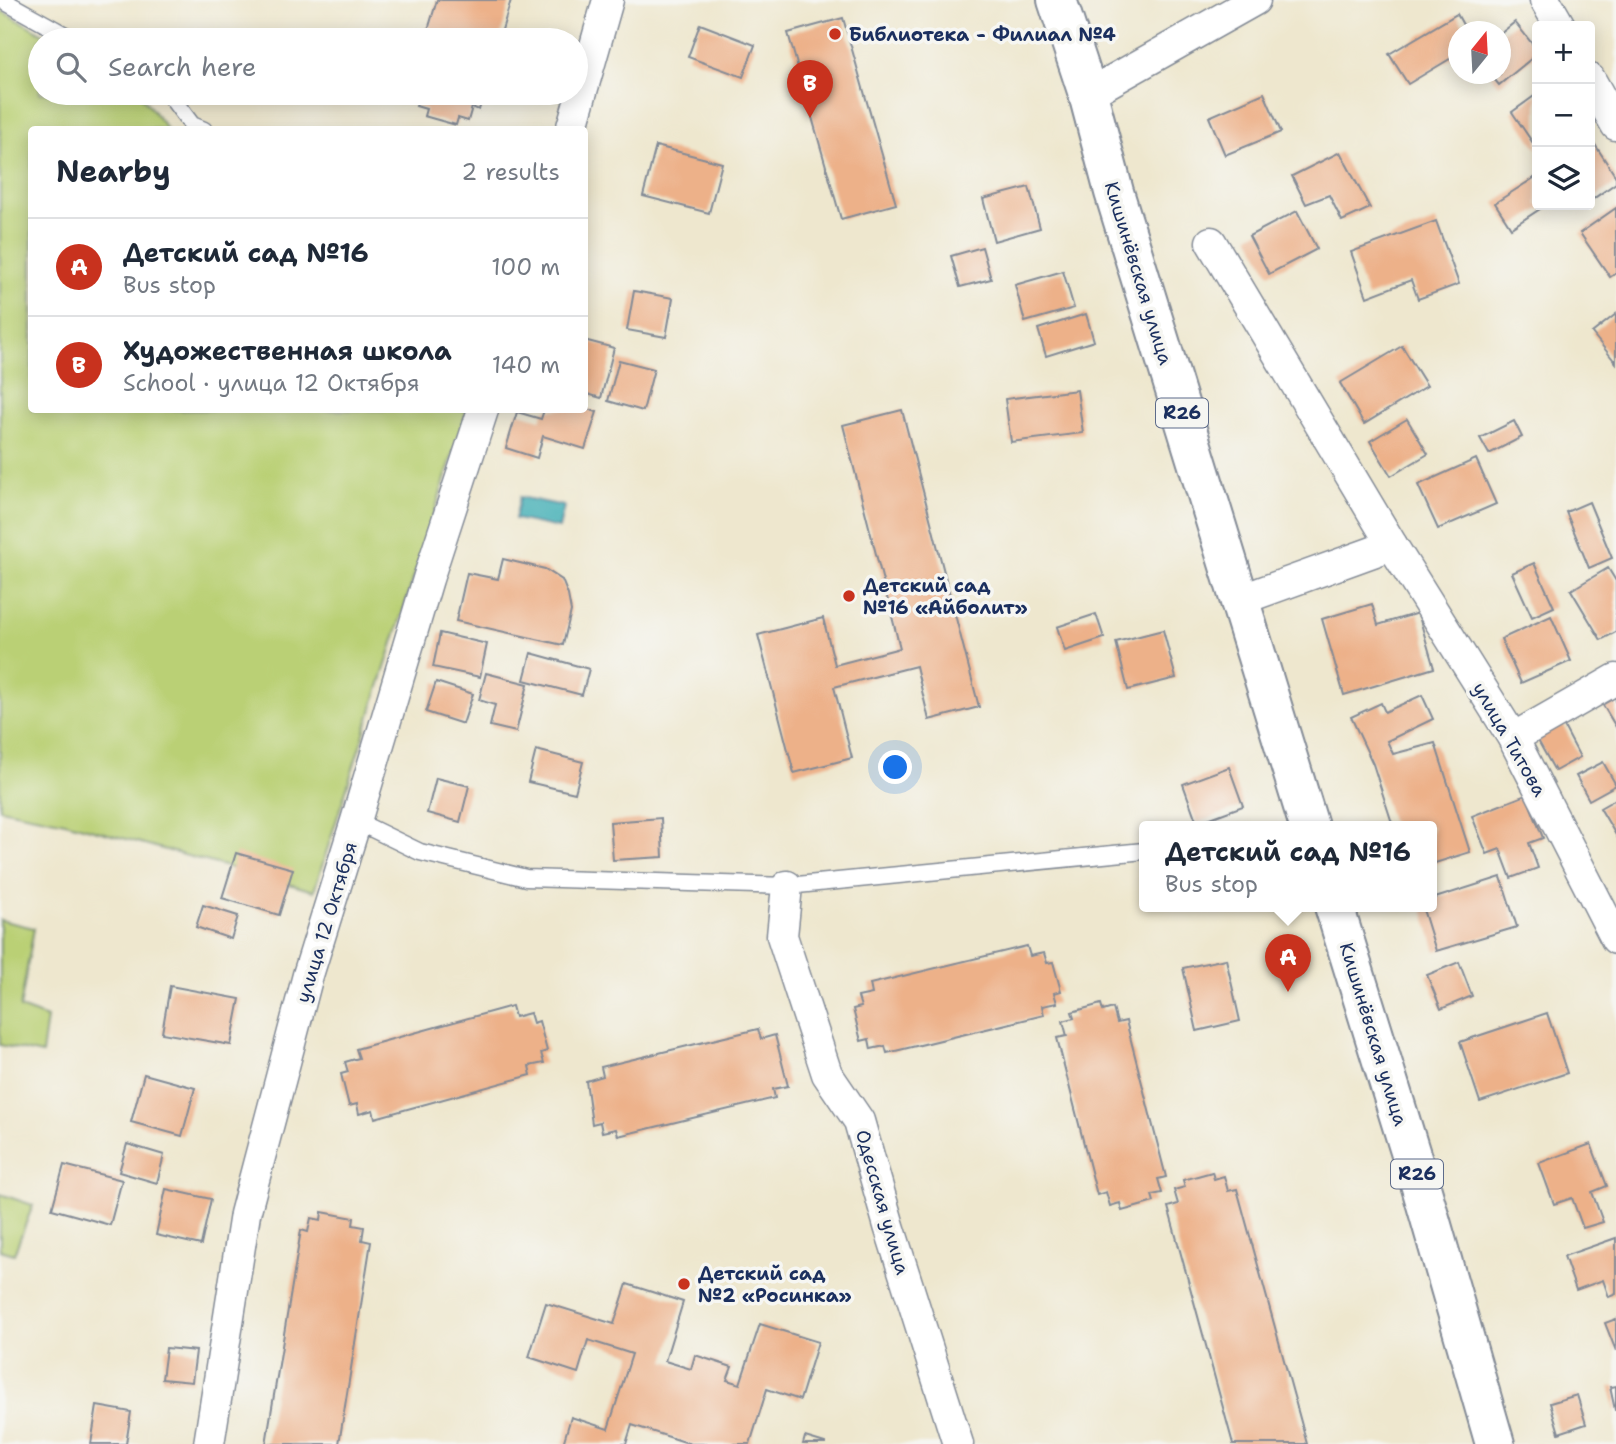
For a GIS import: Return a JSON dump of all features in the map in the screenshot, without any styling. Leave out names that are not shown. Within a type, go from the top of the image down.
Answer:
[{"type":"main road","name":"Кишинёвская улица","points":[[1057,0],[1088,94],[1114,192],[1307,821]]},
{"type":"main road","name":"Кишинёвская улица","points":[[1336,912],[1421,1187],[1495,1444]]},
{"type":"street","points":[[588,70],[608,0]]},
{"type":"street","points":[[1088,94],[1255,0]]},
{"type":"street","points":[[1545,0],[1557,21]]},
{"type":"street","points":[[1593,84],[1616,125]]},
{"type":"street","points":[[572,126],[578,105]]},
{"type":"street","name":"улица Титова","points":[[1211,242],[1392,545],[1513,738],[1616,939]]},
{"type":"street","name":"улица 12 Октября","points":[[209,1444],[245,1214],[308,975],[428,579],[482,413]]},
{"type":"street","points":[[1240,600],[1392,545]]},
{"type":"street","points":[[1513,738],[1616,679]]},
{"type":"street","name":"Одесская улица","points":[[787,886],[782,936],[827,1074],[859,1121],[958,1444]]},
{"type":"lane","points":[[2,0],[52,28]]},
{"type":"lane","points":[[177,105],[194,126]]},
{"type":"lane","points":[[356,821],[420,852],[526,878],[787,886],[1139,851]]},
{"type":"green space","points":[[0,10],[32,28],[28,28],[28,105],[148,105],[165,126],[28,126],[28,413],[466,413],[314,891],[65,822],[0,809]]},
{"type":"green space","points":[[0,920],[34,928],[20,1008],[47,1018],[42,1054],[0,1045]]},
{"type":"green space","points":[[0,1194],[33,1205],[14,1254],[0,1250]]},
{"type":"water","points":[[520,497],[564,506],[559,528],[515,519]]},
{"type":"building","points":[[437,0],[511,0],[503,28],[429,28]]},
{"type":"building","points":[[1457,14],[1461,21],[1448,21],[1448,60],[1408,84],[1389,54]]},
{"type":"building","points":[[843,18],[896,204],[841,219],[788,33]]},
{"type":"building","points":[[1515,22],[1532,44],[1532,58],[1511,75],[1511,25]]},
{"type":"building","points":[[700,24],[755,45],[743,77],[688,57]]},
{"type":"building","points":[[1264,93],[1281,132],[1225,155],[1209,117]]},
{"type":"building","points":[[1532,98],[1532,142],[1512,112]]},
{"type":"building","points":[[480,105],[479,110],[472,107],[468,121],[458,118],[456,125],[424,116],[426,109],[416,106]]},
{"type":"building","points":[[1595,145],[1616,177],[1616,183],[1595,198]]},
{"type":"building","points":[[656,146],[722,163],[709,213],[643,196]]},
{"type":"building","points":[[1340,152],[1370,208],[1342,221],[1329,195],[1306,204],[1292,176]]},
{"type":"building","points":[[1532,179],[1532,210],[1538,210],[1511,228],[1495,203]]},
{"type":"building","points":[[1029,187],[1040,228],[994,241],[983,199]]},
{"type":"building","points":[[1616,208],[1616,273],[1610,277],[1580,233]]},
{"type":"building","points":[[1297,211],[1317,249],[1269,274],[1249,236]]},
{"type":"building","points":[[1436,221],[1459,284],[1418,299],[1411,280],[1367,297],[1351,252]]},
{"type":"building","points":[[982,247],[991,279],[960,287],[951,256]]},
{"type":"building","points":[[1063,271],[1074,308],[1025,322],[1015,285]]},
{"type":"building","points":[[634,291],[673,298],[666,337],[627,330]]},
{"type":"building","points":[[1086,314],[1094,341],[1046,356],[1038,329]]},
{"type":"building","points":[[1616,314],[1616,363],[1592,333]]},
{"type":"building","points":[[588,341],[614,348],[601,398],[588,394]]},
{"type":"building","points":[[1402,346],[1427,386],[1364,424],[1340,383]]},
{"type":"building","points":[[619,360],[654,369],[643,411],[608,401]]},
{"type":"building","points":[[1077,390],[1083,433],[1011,442],[1005,399]]},
{"type":"building","points":[[588,409],[597,412],[585,449],[543,436],[537,458],[506,448],[517,413],[541,419],[543,413],[588,413]]},
{"type":"building","points":[[902,410],[979,707],[929,720],[916,666],[834,687],[852,758],[794,773],[758,635],[823,618],[835,665],[900,648],[843,425]]},
{"type":"building","points":[[1407,419],[1428,454],[1391,476],[1370,441]]},
{"type":"building","points":[[1514,421],[1522,437],[1489,454],[1480,438]]},
{"type":"building","points":[[1476,459],[1496,504],[1438,529],[1418,485]]},
{"type":"building","points":[[1589,502],[1612,558],[1589,568],[1566,512]]},
{"type":"building","points":[[503,559],[545,569],[562,580],[571,611],[563,645],[456,621],[467,573],[498,579]]},
{"type":"building","points":[[1534,563],[1554,607],[1532,617],[1512,573]]},
{"type":"building","points":[[1608,568],[1616,581],[1616,632],[1601,640],[1571,590]]},
{"type":"building","points":[[1372,604],[1378,625],[1418,613],[1434,668],[1344,695],[1322,619]]},
{"type":"building","points":[[1096,614],[1104,638],[1065,651],[1057,627]]},
{"type":"building","points":[[1551,616],[1571,661],[1521,683],[1501,639]]},
{"type":"building","points":[[1163,630],[1176,678],[1128,690],[1116,642]]},
{"type":"building","points":[[440,633],[487,644],[480,677],[433,667]]},
{"type":"building","points":[[531,653],[589,669],[582,695],[524,680]]},
{"type":"building","points":[[486,673],[528,684],[516,732],[490,726],[495,705],[479,700]]},
{"type":"building","points":[[436,682],[473,694],[463,724],[426,712]]},
{"type":"building","points":[[1616,691],[1616,727],[1600,700]]},
{"type":"building","points":[[1422,695],[1433,719],[1387,741],[1393,754],[1435,743],[1470,852],[1437,862],[1437,821],[1391,821],[1373,764],[1351,717],[1381,703],[1385,712]]},
{"type":"building","points":[[1562,723],[1580,757],[1555,771],[1536,737]]},
{"type":"building","points":[[536,750],[583,762],[575,793],[528,782]]},
{"type":"building","points":[[1603,762],[1616,785],[1589,800],[1576,776]]},
{"type":"building","points":[[1229,767],[1243,806],[1196,821],[1183,784]]},
{"type":"building","points":[[436,778],[469,786],[460,822],[427,813]]},
{"type":"building","points":[[1526,795],[1543,838],[1529,843],[1538,868],[1511,878],[1500,849],[1487,854],[1472,816]]},
{"type":"building","points":[[1616,799],[1616,835],[1600,808]]},
{"type":"building","points":[[661,818],[663,857],[613,860],[610,822]]},
{"type":"building","points":[[236,853],[293,869],[279,915],[222,898]]},
{"type":"building","points":[[1501,877],[1517,927],[1436,951],[1424,912],[1437,912],[1437,897]]},
{"type":"building","points":[[203,905],[238,916],[231,939],[196,927]]},
{"type":"building","points":[[1027,946],[1030,956],[1044,953],[1047,963],[1053,962],[1061,991],[1054,993],[1057,1003],[1042,1006],[1044,1015],[887,1053],[885,1046],[871,1049],[869,1039],[861,1041],[853,1009],[861,1007],[858,997],[872,994],[870,984]]},
{"type":"building","points":[[1226,959],[1240,1021],[1197,1031],[1183,968]]},
{"type":"building","points":[[1459,962],[1472,996],[1441,1009],[1427,975]]},
{"type":"building","points":[[170,986],[240,999],[231,1045],[162,1033]]},
{"type":"building","points":[[1101,1004],[1103,1011],[1113,1008],[1117,1023],[1126,1021],[1166,1177],[1158,1179],[1162,1193],[1152,1195],[1154,1202],[1122,1211],[1120,1203],[1110,1206],[1106,1192],[1097,1195],[1057,1038],[1067,1036],[1063,1021],[1074,1018],[1072,1012]]},
{"type":"building","points":[[512,1006],[515,1017],[530,1013],[533,1023],[539,1021],[547,1051],[541,1053],[544,1063],[529,1066],[531,1075],[375,1118],[373,1110],[359,1114],[357,1104],[349,1106],[341,1074],[348,1072],[345,1062],[359,1058],[356,1049]]},
{"type":"building","points":[[1547,1013],[1567,1073],[1480,1102],[1460,1042]]},
{"type":"building","points":[[758,1029],[761,1039],[775,1035],[788,1086],[773,1089],[775,1098],[618,1136],[616,1129],[602,1132],[600,1122],[592,1124],[586,1081],[603,1076],[601,1067]]},
{"type":"building","points":[[144,1074],[195,1088],[182,1136],[131,1122]]},
{"type":"building","points":[[127,1144],[164,1155],[157,1183],[119,1172]]},
{"type":"building","points":[[1591,1144],[1607,1186],[1592,1192],[1603,1222],[1583,1228],[1572,1198],[1554,1204],[1539,1163]]},
{"type":"building","points":[[64,1165],[122,1180],[110,1225],[52,1209]]},
{"type":"building","points":[[1212,1172],[1214,1179],[1224,1176],[1228,1191],[1237,1189],[1307,1444],[1233,1444],[1168,1207],[1178,1204],[1174,1190],[1185,1187],[1183,1180]]},
{"type":"building","points":[[166,1189],[211,1199],[201,1245],[156,1235]]},
{"type":"building","points":[[322,1212],[354,1218],[353,1225],[364,1227],[362,1240],[371,1242],[339,1444],[266,1444],[301,1230],[308,1232],[311,1218],[321,1220]]},
{"type":"building","points":[[1616,1238],[1616,1294],[1609,1297],[1603,1280],[1576,1290],[1564,1256]]},
{"type":"building","points":[[627,1284],[683,1302],[665,1361],[691,1369],[695,1355],[732,1367],[727,1380],[740,1384],[760,1324],[818,1342],[800,1400],[767,1389],[750,1444],[691,1444],[632,1425],[626,1444],[563,1444],[571,1417],[608,1429],[632,1354],[588,1340],[578,1373],[529,1357],[546,1303],[614,1324]]},
{"type":"building","points":[[1616,1319],[1616,1351],[1605,1323]]},
{"type":"building","points":[[166,1348],[196,1351],[192,1382],[162,1379]]},
{"type":"building","points":[[1616,1386],[1616,1410],[1615,1410],[1610,1387]]},
{"type":"building","points":[[1577,1395],[1586,1424],[1559,1433],[1550,1403]]},
{"type":"building","points":[[97,1406],[131,1412],[126,1444],[91,1444]]},
{"type":"building","points":[[805,1437],[825,1443],[825,1444],[803,1444]]},
{"type":"place","name":"Библиотека - Филиал №4","points":[[835,34]]},
{"type":"place","name":"Художественная школа","points":[[810,118]]},
{"type":"place","name":"Детский сад №16 «Айболит»","points":[[849,596]]},
{"type":"place","name":"Детский сад №16","points":[[1288,992]]},
{"type":"place","name":"Детский сад №2 «Росинка»","points":[[684,1284]]}]
